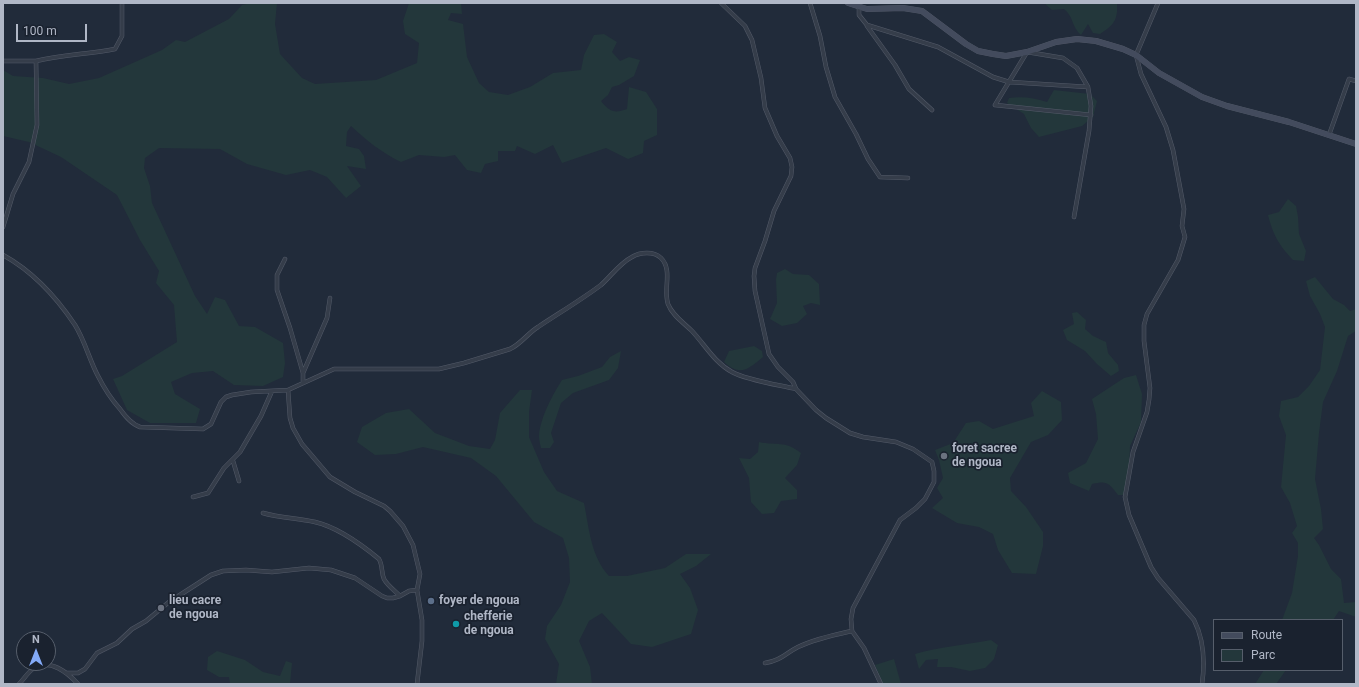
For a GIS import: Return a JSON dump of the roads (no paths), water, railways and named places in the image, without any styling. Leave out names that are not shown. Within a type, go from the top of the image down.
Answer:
[{"type":"main road","points":[[848,3],[859,8],[875,10],[911,8],[922,11],[966,44],[978,51],[1006,56],[1027,52],[1056,42],[1077,39],[1096,40],[1136,55],[1159,73],[1202,97],[1227,106],[1289,122],[1356,144]]},
{"type":"street","points":[[3,61],[36,61],[58,56],[94,53],[115,49],[122,36],[122,3]]},
{"type":"street","points":[[721,3],[745,26],[752,40],[761,78],[765,108],[777,136],[790,158],[792,167],[791,176],[774,211],[755,268],[754,276],[755,291],[769,354],[775,364],[793,382],[796,389],[816,410],[838,426],[863,438],[896,442],[913,448],[932,462],[934,482],[925,499],[900,520],[853,608],[851,619],[852,631],[864,648],[881,684]]},
{"type":"street","points":[[810,3],[835,97],[856,134],[868,160],[880,177],[908,178]]},
{"type":"street","points":[[1158,3],[1136,55],[1141,74],[1166,127],[1173,150],[1184,209],[1182,226],[1185,237],[1178,260],[1147,314],[1144,325],[1144,341],[1150,388],[1149,400],[1147,412],[1133,452],[1125,497],[1129,515],[1151,567],[1158,578],[1194,620],[1198,628],[1203,656],[1204,673],[1202,684]]},
{"type":"street","points":[[859,8],[859,15],[896,65],[908,89],[932,110]]},
{"type":"street","points":[[867,25],[938,48],[993,77],[1009,82],[1088,87]]},
{"type":"street","points":[[1074,217],[1089,131],[1091,115],[1092,106],[1088,87],[1077,68],[1063,58],[1027,52],[995,105],[1091,115]]},
{"type":"street","points":[[3,227],[13,194],[29,162],[37,125],[36,61]]},
{"type":"street","points":[[1329,135],[1349,80],[1356,81]]},
{"type":"street","points":[[3,255],[29,273],[47,290],[74,325],[105,389],[122,412],[135,425],[146,428],[203,429],[211,424],[226,397],[251,392],[288,390],[334,369],[439,369],[510,349],[516,346],[538,326],[552,319],[601,284],[632,257],[647,253],[660,257],[666,264],[666,296],[668,305],[673,313],[703,343],[722,365],[732,373],[744,377],[796,389]]},
{"type":"street","points":[[285,259],[277,275],[277,290],[290,328],[302,373],[302,383]]},
{"type":"street","points":[[302,373],[327,318],[330,298]]},
{"type":"street","points":[[288,390],[290,418],[293,428],[302,444],[330,477],[384,506],[396,518],[408,534],[413,545],[420,574],[417,590],[422,620],[422,641],[417,684]]},
{"type":"street","points":[[193,498],[208,493],[224,468],[233,461],[240,452],[254,428],[272,391]]},
{"type":"street","points":[[233,461],[240,481]]},
{"type":"street","points":[[263,513],[315,522],[335,530],[379,559],[386,581],[400,596]]},
{"type":"street","points":[[19,684],[34,668],[41,665],[50,666],[67,673],[78,673],[85,669],[97,653],[117,643],[132,629],[146,621],[169,602],[211,575],[223,571],[272,572],[309,568],[331,570],[355,578],[387,598],[393,598],[409,591],[417,590]]},
{"type":"street","points":[[766,663],[774,662],[800,646],[852,631]]},
{"type":"street","points":[[67,673],[78,684]]},
{"type":"place","name":"foret sacree de ngoua","points":[[944,456]]},
{"type":"place","name":"foyer de ngoua","points":[[431,601]]},
{"type":"place","name":"lieu cacre de ngoua","points":[[161,608]]},
{"type":"place","name":"chefferie de ngoua","points":[[456,624]]}]
